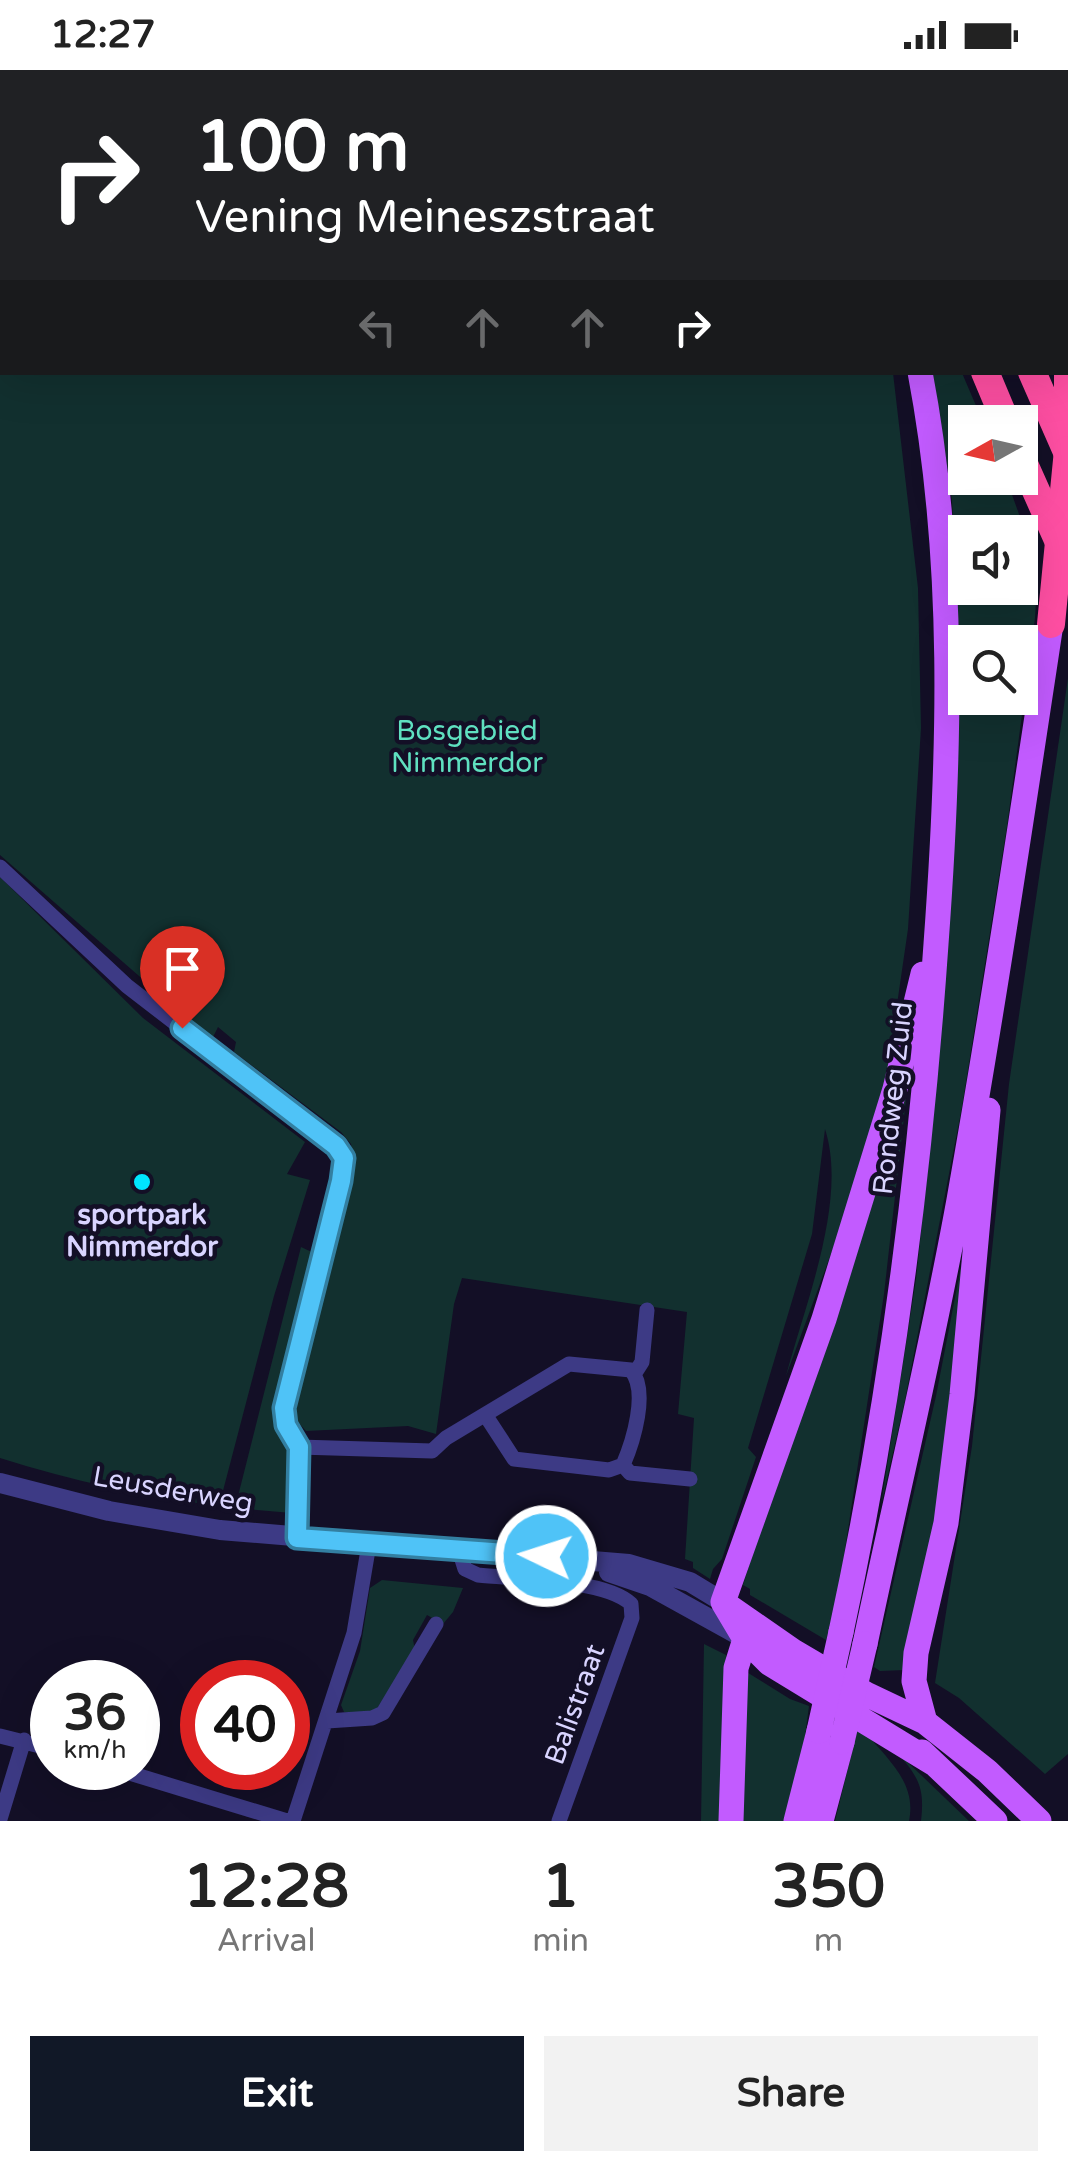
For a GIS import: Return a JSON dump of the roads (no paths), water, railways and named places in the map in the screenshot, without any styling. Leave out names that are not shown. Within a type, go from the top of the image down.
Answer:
[{"type":"highway","points":[[986,375],[999,405]]},
{"type":"highway","points":[[1033,375],[1068,452],[1051,624]]},
{"type":"highway","points":[[1068,375],[1068,410]]},
{"type":"highway","points":[[1038,495],[1068,562]]},
{"type":"main road","name":"Rondweg Zuid","points":[[821,1821],[841,1632],[890,1372],[918,1152],[938,916],[947,748],[947,628],[938,495],[920,375]]},
{"type":"main road","name":"Rondweg Zuid","points":[[796,1821],[865,1644],[925,1375],[991,1015],[1051,624]]},
{"type":"main road","points":[[731,1821],[736,1668],[745,1638],[723,1602],[845,1253],[895,1089],[938,916]]},
{"type":"main road","points":[[925,1722],[914,1681],[916,1653],[946,1523],[962,1395],[986,1145],[991,1015]]},
{"type":"main road","name":"Leusderweg","points":[[723,1602],[784,1646],[866,1694],[925,1722],[987,1771],[1039,1821]]},
{"type":"main road","name":"Leusderweg","points":[[745,1638],[784,1646]]},
{"type":"main road","name":"Leusderweg","points":[[745,1638],[769,1663],[933,1764]]},
{"type":"main road","name":"Leusderweg","points":[[866,1694],[994,1821]]},
{"type":"street","points":[[0,868],[127,986],[342,1152],[341,1181],[284,1408],[286,1425],[299,1447],[298,1528]]},
{"type":"street","points":[[623,1465],[638,1392],[634,1373],[642,1362],[647,1310]]},
{"type":"street","points":[[299,1447],[432,1451],[446,1438],[569,1364],[634,1373]]},
{"type":"street","points":[[486,1416],[514,1459],[609,1470],[623,1465]]},
{"type":"street","points":[[623,1465],[630,1473],[690,1479]]},
{"type":"street","name":"Leusderweg","points":[[0,1483],[168,1522],[298,1528],[369,1544],[594,1564],[602,1570],[626,1570],[690,1582],[723,1602]]},
{"type":"street","points":[[160,1783],[266,1818],[290,1821],[354,1632],[369,1544]]},
{"type":"street","name":"Balistraat","points":[[459,1550],[465,1569],[478,1575],[600,1587],[620,1594],[631,1604],[632,1618],[559,1821]]},
{"type":"street","name":"Leusderweg","points":[[626,1570],[745,1638]]},
{"type":"street","points":[[327,1721],[372,1718],[384,1713],[436,1624]]},
{"type":"street","points":[[0,1736],[30,1742]]},
{"type":"street","points":[[0,1819],[24,1740]]},
{"type":"place","name":"sportpark Nimmerdor","points":[[142,1182]]},
{"type":"park label","name":"Bosgebied Nimmerdor","points":[[467,746]]}]
